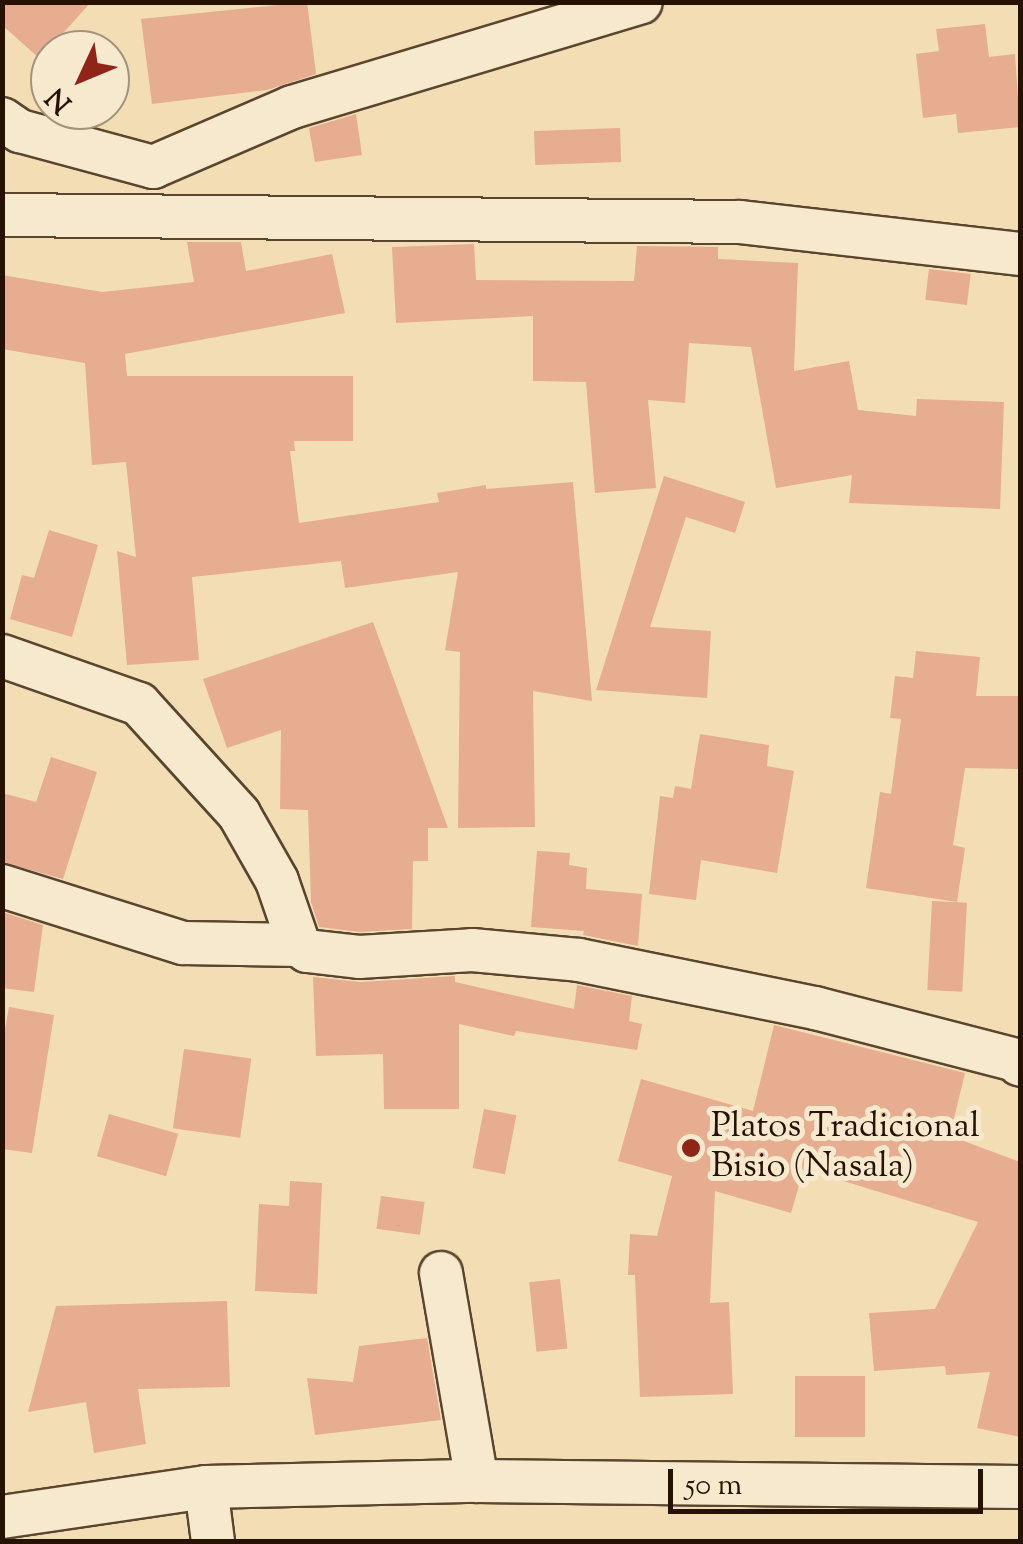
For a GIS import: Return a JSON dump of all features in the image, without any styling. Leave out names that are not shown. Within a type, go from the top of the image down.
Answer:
[{"type":"street","points":[[2,119],[20,131],[154,167],[292,107],[641,2]]},
{"type":"street","points":[[2,215],[740,222],[1020,254]]},
{"type":"street","points":[[2,656],[139,704],[240,814],[276,882],[299,944]]},
{"type":"street","points":[[2,886],[183,943],[299,944],[318,954],[359,957],[472,950],[579,960],[816,1008],[1016,1060],[1020,1065]]},
{"type":"street","points":[[441,1274],[477,1480]]},
{"type":"street","points":[[2,1517],[206,1487],[477,1480],[1020,1488]]},
{"type":"street","points":[[206,1487],[212,1542]]},
{"type":"building","points":[[2,2],[91,2],[66,30],[30,30],[30,50],[2,25]]},
{"type":"building","points":[[307,2],[316,74],[267,90],[152,104],[141,19]]},
{"type":"building","points":[[985,24],[989,57],[1015,54],[1020,127],[958,133],[956,114],[923,118],[916,54],[939,51],[936,29]]},
{"type":"building","points":[[356,114],[362,155],[315,162],[309,128]]},
{"type":"building","points":[[620,128],[621,162],[535,165],[534,131]]},
{"type":"building","points":[[187,242],[241,242],[246,271],[332,254],[345,313],[125,354],[127,376],[353,376],[353,441],[294,441],[295,451],[290,451],[299,523],[439,502],[437,493],[486,485],[486,489],[573,482],[592,701],[533,691],[535,827],[458,828],[460,652],[445,650],[458,572],[345,588],[341,561],[192,577],[199,660],[127,665],[117,551],[136,557],[126,462],[92,465],[85,363],[2,349],[2,275],[102,292],[194,282]]},
{"type":"building","points":[[474,244],[476,280],[634,281],[637,246],[718,247],[718,259],[798,263],[794,371],[849,361],[858,410],[916,416],[917,399],[1004,402],[1000,509],[849,503],[852,475],[776,488],[751,347],[689,343],[685,403],[648,400],[656,488],[595,493],[586,382],[533,381],[533,316],[396,323],[392,247]]},
{"type":"building","points":[[929,269],[971,274],[967,305],[925,300]]},
{"type":"building","points":[[664,476],[745,502],[735,533],[686,517],[650,627],[711,631],[707,698],[596,690]]},
{"type":"building","points":[[49,530],[98,545],[72,637],[10,619],[22,575],[34,578]]},
{"type":"building","points":[[373,622],[448,828],[428,828],[428,861],[413,861],[412,929],[360,932],[319,927],[311,902],[308,810],[280,809],[281,730],[227,748],[203,679]]},
{"type":"building","points":[[916,651],[980,657],[976,696],[1020,696],[1020,769],[965,768],[953,845],[965,848],[957,902],[866,888],[880,792],[891,794],[901,719],[890,718],[895,676],[913,678]]},
{"type":"building","points":[[700,734],[769,745],[767,766],[794,771],[777,873],[701,860],[696,900],[649,894],[660,796],[673,798],[675,786],[691,789]]},
{"type":"building","points":[[51,757],[97,772],[63,879],[2,862],[2,793],[36,802]]},
{"type":"building","points":[[537,851],[570,853],[569,865],[587,868],[586,889],[642,894],[638,946],[583,935],[584,931],[531,927]]},
{"type":"building","points":[[932,901],[967,903],[962,992],[927,990]]},
{"type":"building","points":[[2,912],[43,925],[34,992],[2,988]]},
{"type":"building","points":[[455,976],[455,982],[574,1009],[577,985],[632,996],[629,1021],[642,1024],[637,1050],[516,1031],[514,1036],[459,1024],[459,1109],[384,1109],[383,1054],[316,1056],[313,977],[361,982]]},
{"type":"building","points":[[9,1007],[54,1015],[32,1153],[2,1149],[2,1046]]},
{"type":"building","points":[[774,1025],[965,1073],[951,1131],[962,1134],[961,1140],[1020,1162],[1020,1437],[977,1428],[990,1372],[946,1375],[945,1366],[874,1371],[869,1313],[935,1309],[978,1222],[804,1169],[791,1213],[715,1191],[710,1303],[729,1302],[733,1394],[640,1397],[635,1275],[628,1275],[630,1234],[657,1236],[672,1176],[618,1161],[641,1079],[753,1111]]},
{"type":"building","points":[[184,1049],[251,1058],[240,1138],[173,1128]]},
{"type":"building","points":[[484,1109],[516,1115],[505,1174],[473,1168]]},
{"type":"building","points":[[109,1114],[178,1134],[166,1176],[97,1156]]},
{"type":"building","points":[[290,1181],[322,1183],[317,1294],[255,1291],[259,1204],[289,1206]]},
{"type":"building","points":[[381,1196],[425,1202],[420,1235],[376,1229]]},
{"type":"building","points":[[560,1279],[567,1349],[536,1352],[529,1282]]},
{"type":"building","points":[[227,1301],[230,1387],[138,1389],[146,1444],[94,1453],[86,1402],[28,1412],[56,1306]]},
{"type":"building","points":[[427,1338],[441,1420],[315,1435],[307,1378],[353,1382],[359,1346]]},
{"type":"building","points":[[795,1376],[865,1376],[865,1437],[795,1437]]},
{"type":"place","name":"Platos Tradicional Bisio (Nasala)","points":[[691,1148]]}]
